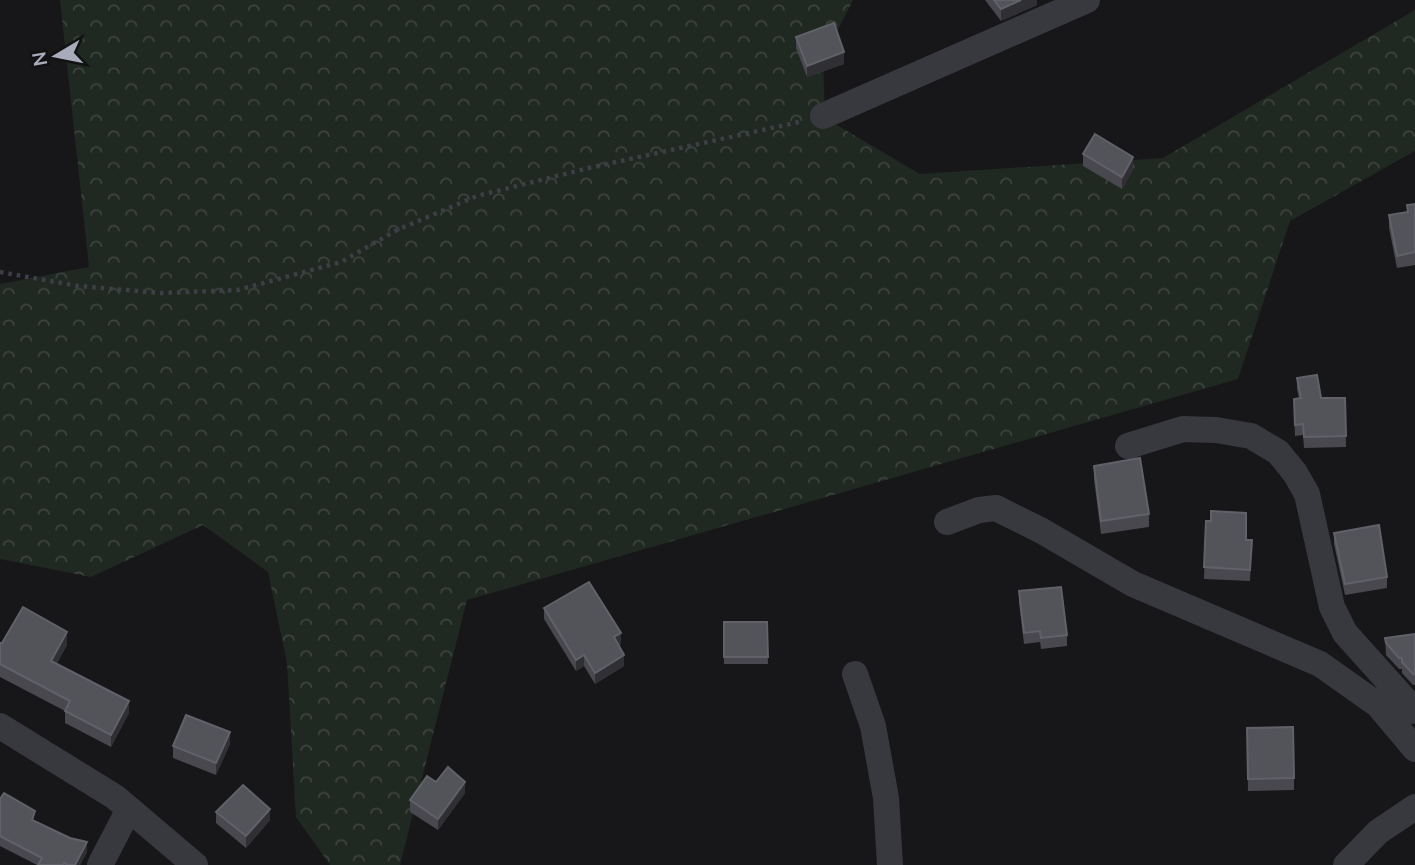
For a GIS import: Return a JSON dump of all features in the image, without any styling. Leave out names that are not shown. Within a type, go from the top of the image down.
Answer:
[{"type":"street","points":[[823,116],[1087,0]]},
{"type":"street","points":[[1128,446],[1183,429],[1216,430],[1251,436],[1278,452],[1307,494],[1332,607],[1345,633],[1415,710]]},
{"type":"street","points":[[947,522],[979,510],[996,508],[1133,584],[1320,664],[1378,705],[1415,749]]},
{"type":"street","points":[[855,674],[873,726],[886,798],[890,865]]},
{"type":"street","points":[[0,726],[76,771],[130,809],[195,865]]},
{"type":"street","points":[[1346,865],[1378,832],[1415,807]]},
{"type":"street","points":[[100,865],[130,809]]},
{"type":"path","points":[[0,272],[78,286],[147,292],[238,290],[341,262],[397,230],[477,196],[823,116]]},
{"type":"green space","points":[[60,0],[853,0],[823,60],[825,118],[920,174],[1163,158],[1415,10],[1415,151],[1290,221],[1238,379],[467,600],[400,865],[330,865],[296,817],[287,663],[268,572],[203,525],[91,577],[0,559],[0,284],[89,267]]},
{"type":"building","points":[[994,0],[1021,0],[1001,9]]},
{"type":"building","points":[[834,23],[844,52],[807,66],[796,37]]},
{"type":"building","points":[[1095,134],[1133,157],[1122,177],[1083,154]]},
{"type":"building","points":[[1415,204],[1415,252],[1397,256],[1389,215],[1408,212],[1407,205]]},
{"type":"building","points":[[1317,375],[1321,398],[1345,398],[1346,436],[1304,437],[1303,424],[1295,425],[1294,399],[1301,398],[1297,378]]},
{"type":"building","points":[[1140,458],[1149,514],[1101,521],[1094,466]]},
{"type":"building","points":[[1211,511],[1246,513],[1246,540],[1252,540],[1250,570],[1204,567],[1206,521],[1211,521]]},
{"type":"building","points":[[1379,525],[1387,577],[1345,584],[1334,533]]},
{"type":"building","points":[[589,582],[621,633],[614,637],[624,655],[595,673],[584,655],[576,660],[544,608]]},
{"type":"building","points":[[1061,587],[1067,635],[1041,638],[1040,631],[1024,633],[1019,591]]},
{"type":"building","points":[[23,607],[67,632],[51,661],[129,701],[111,735],[65,711],[70,701],[0,664],[0,643]]},
{"type":"building","points":[[724,622],[767,622],[768,657],[724,657]]},
{"type":"building","points":[[1415,634],[1413,674],[1402,662],[1402,658],[1386,643],[1385,638]]},
{"type":"building","points":[[186,715],[230,732],[216,763],[173,746]]},
{"type":"building","points":[[1293,727],[1294,778],[1248,779],[1247,728]]},
{"type":"building","points":[[448,767],[465,782],[438,819],[410,800],[427,776],[436,782]]},
{"type":"building","points":[[243,785],[270,809],[246,836],[216,812]]},
{"type":"building","points":[[4,793],[35,811],[32,820],[70,838],[87,842],[75,865],[38,865],[42,858],[0,836],[0,799]]}]
